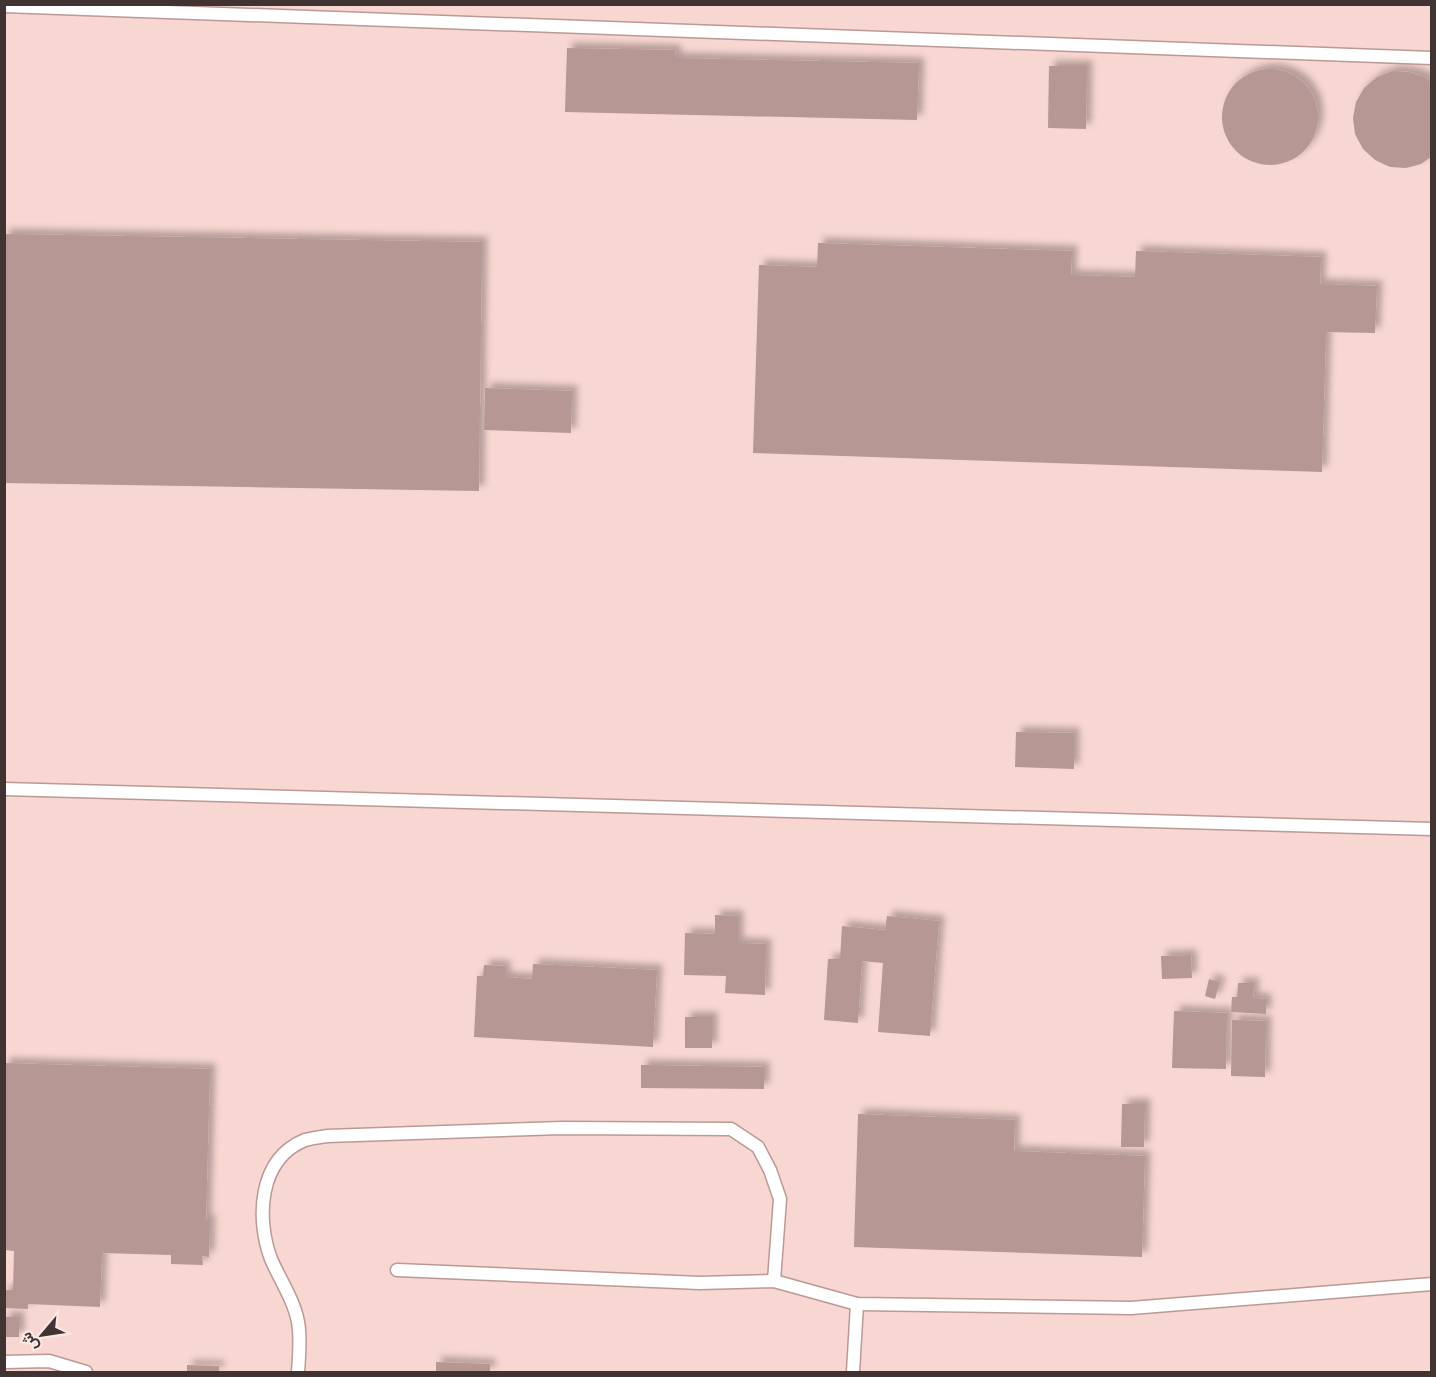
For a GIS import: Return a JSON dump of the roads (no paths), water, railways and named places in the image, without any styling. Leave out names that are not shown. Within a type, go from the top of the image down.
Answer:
[{"type":"lane","points":[[4,6],[1431,58]]},
{"type":"lane","points":[[4,789],[1431,829]]},
{"type":"lane","points":[[298,1372],[298,1322],[271,1258],[262,1221],[265,1185],[282,1154],[305,1140],[327,1136],[562,1128],[731,1130],[758,1147],[770,1170],[780,1199],[774,1281]]},
{"type":"lane","points":[[398,1270],[700,1283],[774,1281],[857,1304],[1131,1308],[1431,1284]]},
{"type":"lane","points":[[852,1372],[857,1304]]},
{"type":"lane","points":[[4,1362],[49,1361],[86,1372]]}]
